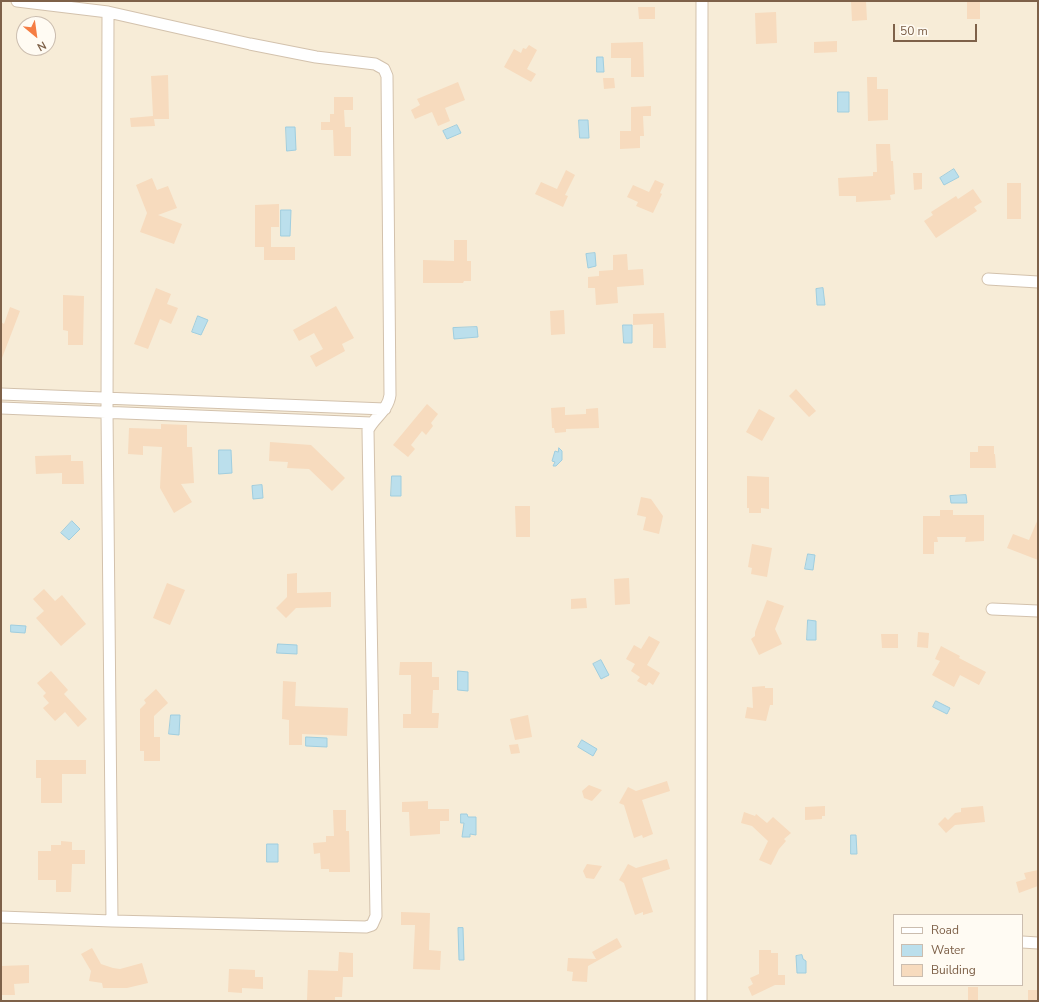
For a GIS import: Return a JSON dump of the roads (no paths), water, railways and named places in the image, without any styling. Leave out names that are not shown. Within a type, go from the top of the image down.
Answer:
[{"type":"street","points":[[1,917],[366,927],[375,921],[368,430],[371,423],[385,409],[389,402],[390,395],[387,76],[384,69],[375,64],[316,56],[250,44],[108,12],[17,1]]},
{"type":"street","points":[[701,1001],[702,1]]},
{"type":"street","points":[[108,12],[107,412],[112,921]]},
{"type":"street","points":[[988,279],[1038,282]]},
{"type":"street","points":[[1,394],[385,409]]},
{"type":"street","points":[[1,408],[371,423]]},
{"type":"street","points":[[992,609],[1038,611]]},
{"type":"street","points":[[1023,942],[1038,943]]},
{"type":"water","points":[[597,57],[603,57],[604,72],[597,72]]},
{"type":"water","points":[[838,92],[849,92],[849,112],[838,112]]},
{"type":"water","points":[[579,120],[588,120],[589,138],[580,138]]},
{"type":"water","points":[[457,125],[461,133],[447,139],[443,131]]},
{"type":"water","points":[[286,127],[295,127],[296,150],[287,151]]},
{"type":"water","points":[[954,169],[959,177],[944,185],[940,178]]},
{"type":"water","points":[[281,210],[291,210],[290,236],[281,236]]},
{"type":"water","points":[[595,253],[596,266],[588,268],[586,254]]},
{"type":"water","points":[[823,288],[825,305],[817,305],[816,289]]},
{"type":"water","points":[[198,316],[208,320],[201,335],[192,332]]},
{"type":"water","points":[[623,325],[632,325],[632,343],[624,343]]},
{"type":"water","points":[[477,327],[478,337],[454,339],[453,328]]},
{"type":"water","points":[[559,448],[562,451],[562,460],[556,466],[553,466],[555,462],[552,461],[555,451],[558,452]]},
{"type":"water","points":[[219,450],[231,450],[232,473],[219,474]]},
{"type":"water","points":[[392,476],[401,476],[401,496],[391,496]]},
{"type":"water","points":[[262,485],[263,498],[253,499],[252,486]]},
{"type":"water","points":[[966,495],[967,503],[951,503],[950,496]]},
{"type":"water","points":[[72,521],[80,529],[69,540],[61,533]]},
{"type":"water","points":[[808,554],[815,555],[813,570],[805,569]]},
{"type":"water","points":[[808,620],[816,621],[816,640],[807,640]]},
{"type":"water","points":[[11,625],[26,626],[25,633],[11,632]]},
{"type":"water","points":[[278,644],[297,645],[297,654],[277,653]]},
{"type":"water","points":[[601,660],[609,675],[601,679],[593,664]]},
{"type":"water","points":[[458,671],[468,672],[468,691],[458,690]]},
{"type":"water","points":[[936,701],[950,708],[947,714],[933,707]]},
{"type":"water","points":[[171,715],[180,715],[179,735],[169,734]]},
{"type":"water","points":[[306,737],[327,738],[327,747],[306,746]]},
{"type":"water","points":[[582,740],[597,749],[593,756],[578,747]]},
{"type":"water","points":[[461,814],[467,814],[468,817],[476,817],[476,835],[470,834],[470,837],[462,837],[464,823],[461,823]]},
{"type":"water","points":[[851,835],[856,835],[857,854],[851,854]]},
{"type":"water","points":[[267,844],[278,844],[278,862],[267,862]]},
{"type":"water","points":[[458,928],[463,928],[464,960],[459,960]]},
{"type":"water","points":[[802,955],[803,959],[806,961],[806,973],[797,973],[796,956]]}]
